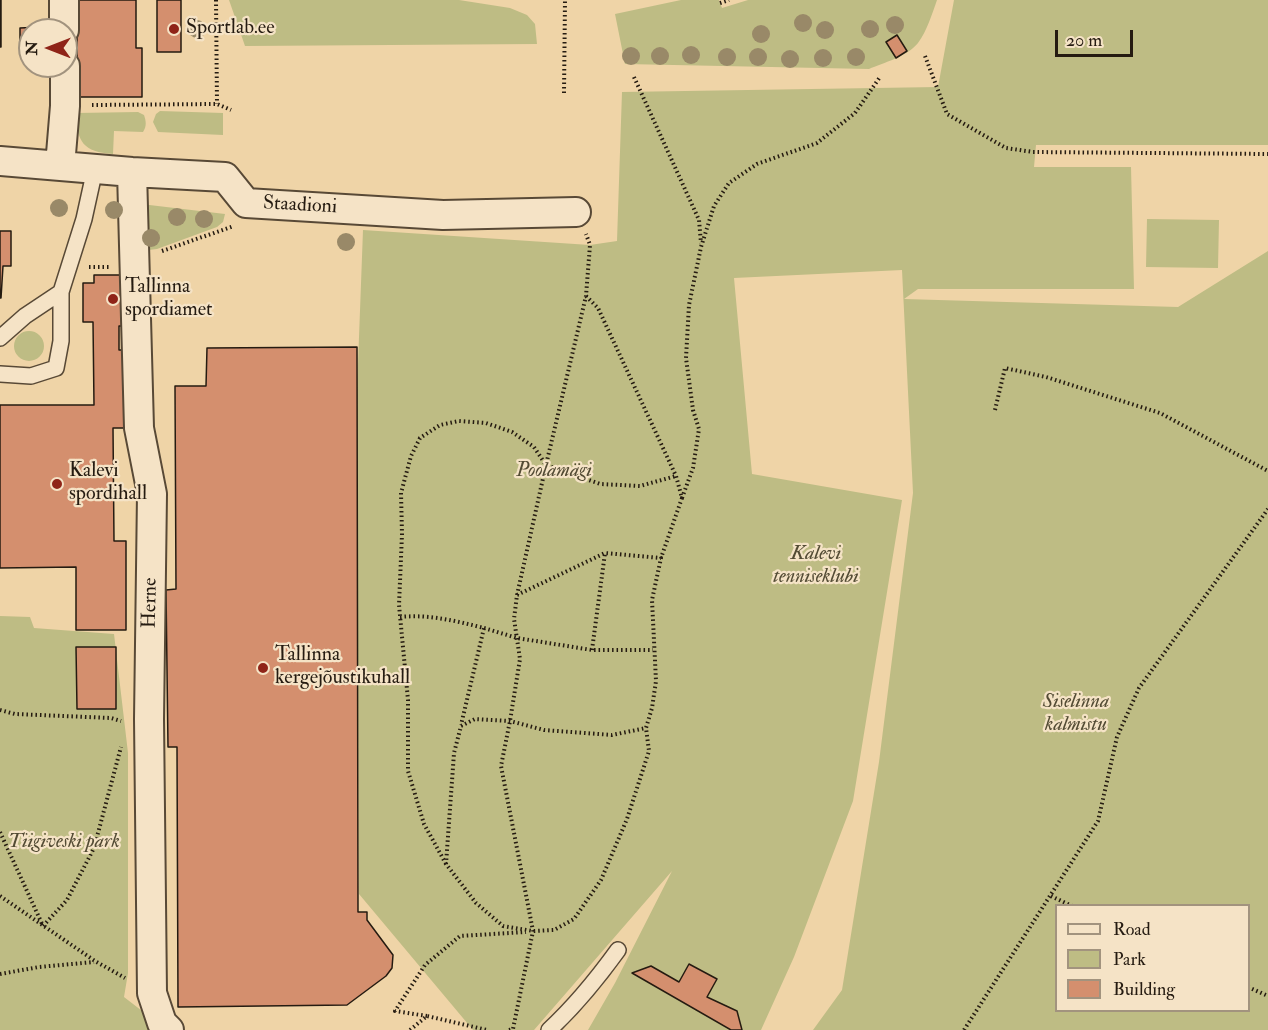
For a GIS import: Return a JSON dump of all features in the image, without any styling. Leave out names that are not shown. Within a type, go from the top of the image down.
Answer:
[{"type":"street","points":[[64,0],[64,18]]},
{"type":"street","points":[[60,166],[65,106],[64,78]]},
{"type":"street","name":"Staadioni","points":[[0,161],[225,177],[246,203],[442,215],[576,212]]},
{"type":"street","name":"Herne","points":[[132,172],[139,428],[152,494],[149,719],[152,993],[162,1023],[169,1030]]},
{"type":"lane","points":[[0,374],[31,376],[56,368],[61,341],[61,292],[84,219],[95,169]]},
{"type":"lane","points":[[0,338],[25,316],[61,292]]},
{"type":"lane","points":[[549,1030],[567,1013],[618,950]]},
{"type":"path","points":[[216,0],[217,104]]},
{"type":"path","points":[[564,93],[565,0]]},
{"type":"path","points":[[720,3],[729,0]]},
{"type":"path","points":[[925,56],[947,114],[1006,148],[1033,152],[1268,154]]},
{"type":"path","points":[[634,77],[699,220],[701,247]]},
{"type":"path","points":[[487,1030],[395,1011],[425,965],[460,936],[554,930],[574,919],[601,880],[627,819],[649,751],[646,728],[656,681],[652,600],[661,558],[693,468],[699,429],[693,410],[686,358],[689,305],[701,247],[714,206],[729,183],[758,164],[817,143],[855,113],[880,77]]},
{"type":"path","points":[[65,106],[217,104],[231,110]]},
{"type":"path","points":[[69,267],[117,267],[238,225],[246,203]]},
{"type":"path","points":[[509,1030],[513,1029],[533,931],[501,766],[520,659],[513,619],[586,296],[590,245],[576,212]]},
{"type":"path","points":[[586,296],[598,309],[676,476],[682,498]]},
{"type":"path","points":[[995,410],[1005,368],[1046,377],[1160,413],[1268,471]]},
{"type":"path","points":[[533,931],[504,926],[476,903],[446,864],[424,824],[408,771],[408,700],[399,605],[401,493],[411,456],[420,438],[440,425],[459,421],[486,423],[512,432],[534,447],[546,465],[600,484],[640,486],[676,476]]},
{"type":"path","points":[[964,1030],[1098,821],[1117,737],[1139,688],[1268,508]]},
{"type":"path","points":[[518,595],[605,553],[661,558]]},
{"type":"path","points":[[592,650],[605,553]]},
{"type":"path","points":[[400,616],[442,617],[518,638],[592,650],[653,650]]},
{"type":"path","points":[[446,864],[454,753],[484,628]]},
{"type":"path","points":[[0,710],[15,714],[111,718],[129,723],[149,719]]},
{"type":"path","points":[[461,726],[475,719],[510,721],[544,730],[612,735],[646,728]]},
{"type":"path","points":[[44,926],[68,900],[94,848],[122,743]]},
{"type":"path","points":[[0,832],[44,926]]},
{"type":"path","points":[[0,896],[95,962],[152,993]]},
{"type":"path","points":[[1051,896],[1068,904]]},
{"type":"path","points":[[0,974],[39,967],[95,962]]},
{"type":"path","points":[[1250,988],[1268,996]]},
{"type":"path","points":[[410,1030],[427,1016]]},
{"type":"green space","points":[[229,0],[459,0],[510,8],[527,15],[535,24],[537,44],[245,46]]},
{"type":"green space","points":[[681,0],[719,0],[722,8],[748,0],[937,0],[924,33],[914,48],[895,59],[869,69],[625,64],[615,14]]},
{"type":"green space","points":[[954,0],[1268,0],[1268,145],[1036,145],[1034,167],[1131,167],[1134,289],[918,289],[904,299],[1178,307],[1268,251],[1268,1030],[813,1030],[842,990],[879,762],[913,493],[902,270],[734,278],[752,474],[902,500],[853,801],[794,957],[761,1030],[588,1030],[615,983],[672,871],[534,1030],[473,1030],[359,894],[357,391],[363,230],[590,245],[617,241],[622,92],[938,87]]},
{"type":"green space","points":[[160,111],[223,113],[223,135],[158,132],[153,122]]},
{"type":"green space","points":[[138,112],[144,115],[145,119],[146,126],[143,132],[114,131],[113,154],[88,148],[80,138],[76,113]]},
{"type":"green space","points":[[141,204],[225,214],[223,222],[217,227],[157,249],[140,251]]},
{"type":"green space","points":[[1147,219],[1219,220],[1218,268],[1146,267]]},
{"type":"green space","points":[[29,331],[40,335],[44,346],[40,357],[29,361],[18,357],[14,346],[18,335]]},
{"type":"green space","name":"Tiigiveski park","points":[[0,616],[30,617],[34,628],[114,634],[128,753],[128,973],[124,997],[146,1014],[160,1030],[0,1030]]},
{"type":"building","points":[[1,0],[1,47],[0,47]]},
{"type":"building","points":[[77,0],[136,0],[136,48],[142,48],[142,97],[77,97]]},
{"type":"building","points":[[157,0],[181,0],[181,52],[157,52]]},
{"type":"building","points":[[897,35],[907,51],[896,58],[886,42]]},
{"type":"building","points":[[0,231],[11,231],[11,266],[3,266],[1,298],[0,298]]},
{"type":"building","name":"Kalevi spordihall","points":[[94,275],[125,275],[127,326],[119,326],[119,350],[128,350],[128,428],[113,428],[114,541],[126,541],[126,630],[76,630],[76,567],[0,568],[0,405],[94,405],[93,322],[83,322],[83,283],[94,283]]},
{"type":"building","name":"Tallinna kergejõustikuhall","points":[[357,347],[358,912],[367,912],[367,920],[393,955],[392,968],[386,976],[347,1005],[178,1007],[177,747],[168,747],[166,590],[176,589],[175,386],[206,386],[207,348]]},
{"type":"building","points":[[76,647],[116,647],[116,709],[77,709]]},
{"type":"building","points":[[689,964],[717,979],[707,997],[737,1011],[742,1030],[731,1030],[632,973],[651,966],[679,982]]},
{"type":"place","name":"Sportlab.ee","points":[[174,29]]},
{"type":"place","name":"Tallinna spordiamet","points":[[113,299]]},
{"type":"place","name":"Kalevi spordihall","points":[[57,484]]},
{"type":"place","name":"Tallinna kergejõustikuhall","points":[[263,668]]},
{"type":"park label","name":"Poolamägi","points":[[554,472]]},
{"type":"park label","name":"Kalevi tenniseklubi","points":[[816,566]]},
{"type":"park label","name":"Siselinna kalmistu","points":[[1076,714]]}]
